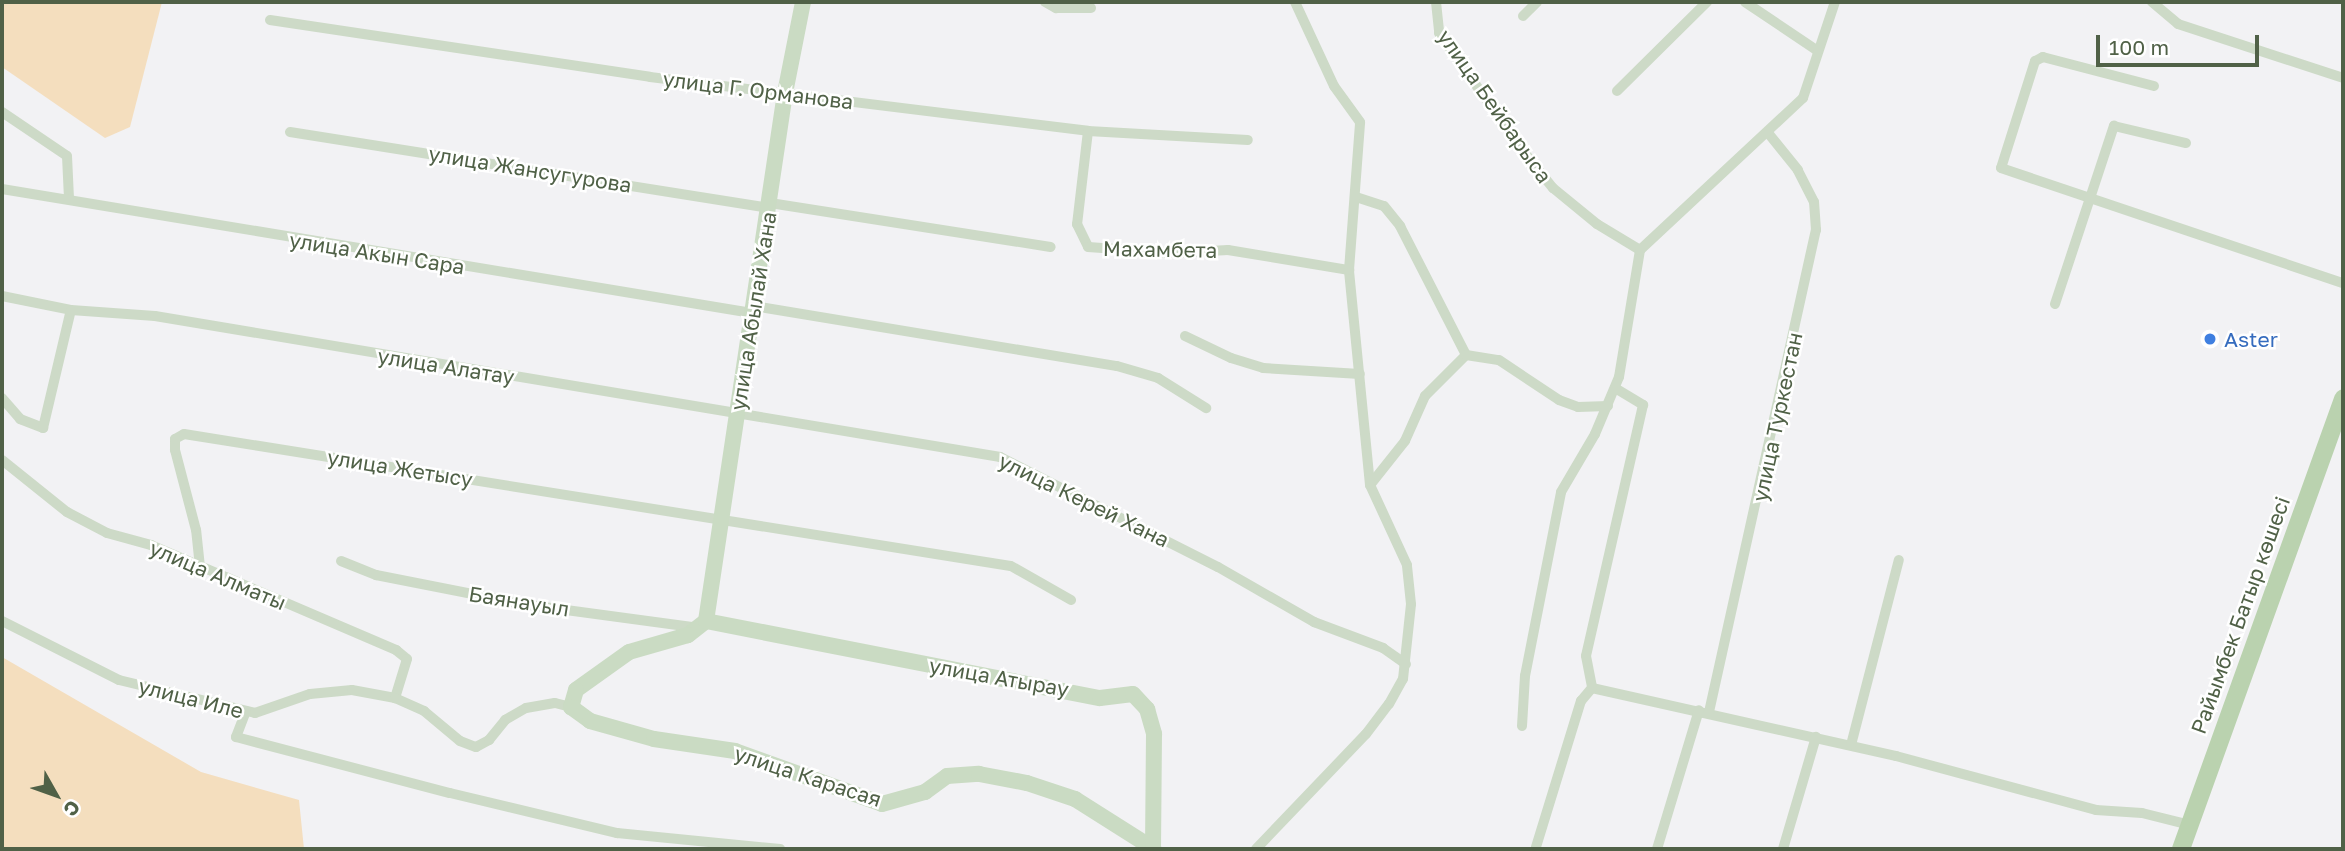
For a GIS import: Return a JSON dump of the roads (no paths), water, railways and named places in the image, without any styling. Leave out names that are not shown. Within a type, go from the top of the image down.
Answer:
[{"type":"main road","name":"Райымбек Батыр көшесі","points":[[2181,849],[2343,398]]},
{"type":"street","name":"улица Абылай Хана","points":[[703,625],[770,205],[785,93],[803,2]]},
{"type":"street","points":[[1045,2],[1055,8],[1091,8]]},
{"type":"street","points":[[1256,849],[1366,734],[1404,679],[1411,604],[1407,565],[1370,485],[1349,270],[1356,197],[1354,158],[1361,138],[1360,122],[1334,86],[1295,2]]},
{"type":"street","name":"улица Бейбарыса","points":[[1436,2],[1439,33],[1522,151],[1553,188],[1597,224],[1640,250]]},
{"type":"street","points":[[1522,16],[1537,2]]},
{"type":"street","points":[[1618,91],[1707,2]]},
{"type":"street","points":[[1745,2],[1818,51]]},
{"type":"street","points":[[1522,726],[1525,676],[1561,492],[1608,407],[1615,387],[1629,337],[1640,250],[1803,98],[1835,2]]},
{"type":"street","points":[[2152,2],[2178,24],[2343,78]]},
{"type":"street","name":"улица Г. Орманова","points":[[270,20],[785,93],[1088,131],[1248,140]]},
{"type":"street","points":[[2154,86],[2043,57],[2030,68],[2001,167],[2091,200],[2343,283]]},
{"type":"street","points":[[2,112],[67,156],[69,199]]},
{"type":"street","points":[[2055,304],[2114,126],[2186,143]]},
{"type":"street","name":"Махамбета","points":[[1088,131],[1077,224],[1088,247],[1174,253],[1228,250],[1349,270]]},
{"type":"street","name":"улица Жансугурова","points":[[290,132],[1051,247]]},
{"type":"street","name":"улица Туркестан","points":[[1657,849],[1704,711],[1816,230],[1814,202],[1798,170],[1768,133]]},
{"type":"street","name":"улица Акын Сара","points":[[2,189],[291,240],[1117,366],[1158,378],[1206,408]]},
{"type":"street","points":[[1356,197],[1384,206],[1400,226],[1466,355]]},
{"type":"street","name":"улица Алатау","points":[[2,296],[71,310],[155,316],[736,412]]},
{"type":"street","points":[[2,398],[20,419],[43,428],[71,310]]},
{"type":"street","points":[[1185,336],[1231,358],[1263,368],[1360,374]]},
{"type":"street","points":[[1466,355],[1499,360],[1568,403],[1608,407]]},
{"type":"street","points":[[1370,485],[1405,441],[1425,396],[1466,355]]},
{"type":"street","points":[[1592,688],[1586,656],[1643,405],[1615,387]]},
{"type":"street","name":"улица Керей Хана","points":[[736,412],[1000,457],[1218,567],[1314,622],[1383,648],[1406,664]]},
{"type":"street","name":"улица Жетысу","points":[[200,567],[197,530],[175,450],[175,439],[184,433],[719,519]]},
{"type":"street","name":"улица Алматы","points":[[2,460],[66,512],[107,533],[150,545],[396,650],[407,659],[395,698]]},
{"type":"street","points":[[719,519],[1011,566],[1070,600]]},
{"type":"street","points":[[1851,745],[1899,560]]},
{"type":"street","name":"Баянауыл","points":[[341,561],[376,575],[528,605],[703,625]]},
{"type":"street","name":"улица Иле","points":[[2,621],[119,680],[254,713],[310,694],[352,690],[395,698],[424,711],[460,741],[476,747],[489,740],[505,720],[526,708],[555,703],[572,707]]},
{"type":"street","points":[[572,707],[576,690],[629,652],[703,625]]},
{"type":"street","name":"улица Атырау","points":[[703,625],[1100,698],[1133,694],[1147,709],[1154,733],[1153,849]]},
{"type":"street","points":[[1592,688],[1851,745],[2096,810],[2142,813],[2190,825]]},
{"type":"street","points":[[1535,847],[1581,701],[1592,688]]},
{"type":"street","name":"улица Карасая","points":[[572,707],[590,721],[654,739],[735,751],[882,804],[925,792],[947,776],[979,774],[1027,783],[1075,799],[1153,849]]},
{"type":"street","points":[[246,711],[236,737],[450,793],[617,833],[780,849]]},
{"type":"street","points":[[1783,849],[1816,737]]},
{"type":"place","name":"Aster","points":[[2210,339]]}]
